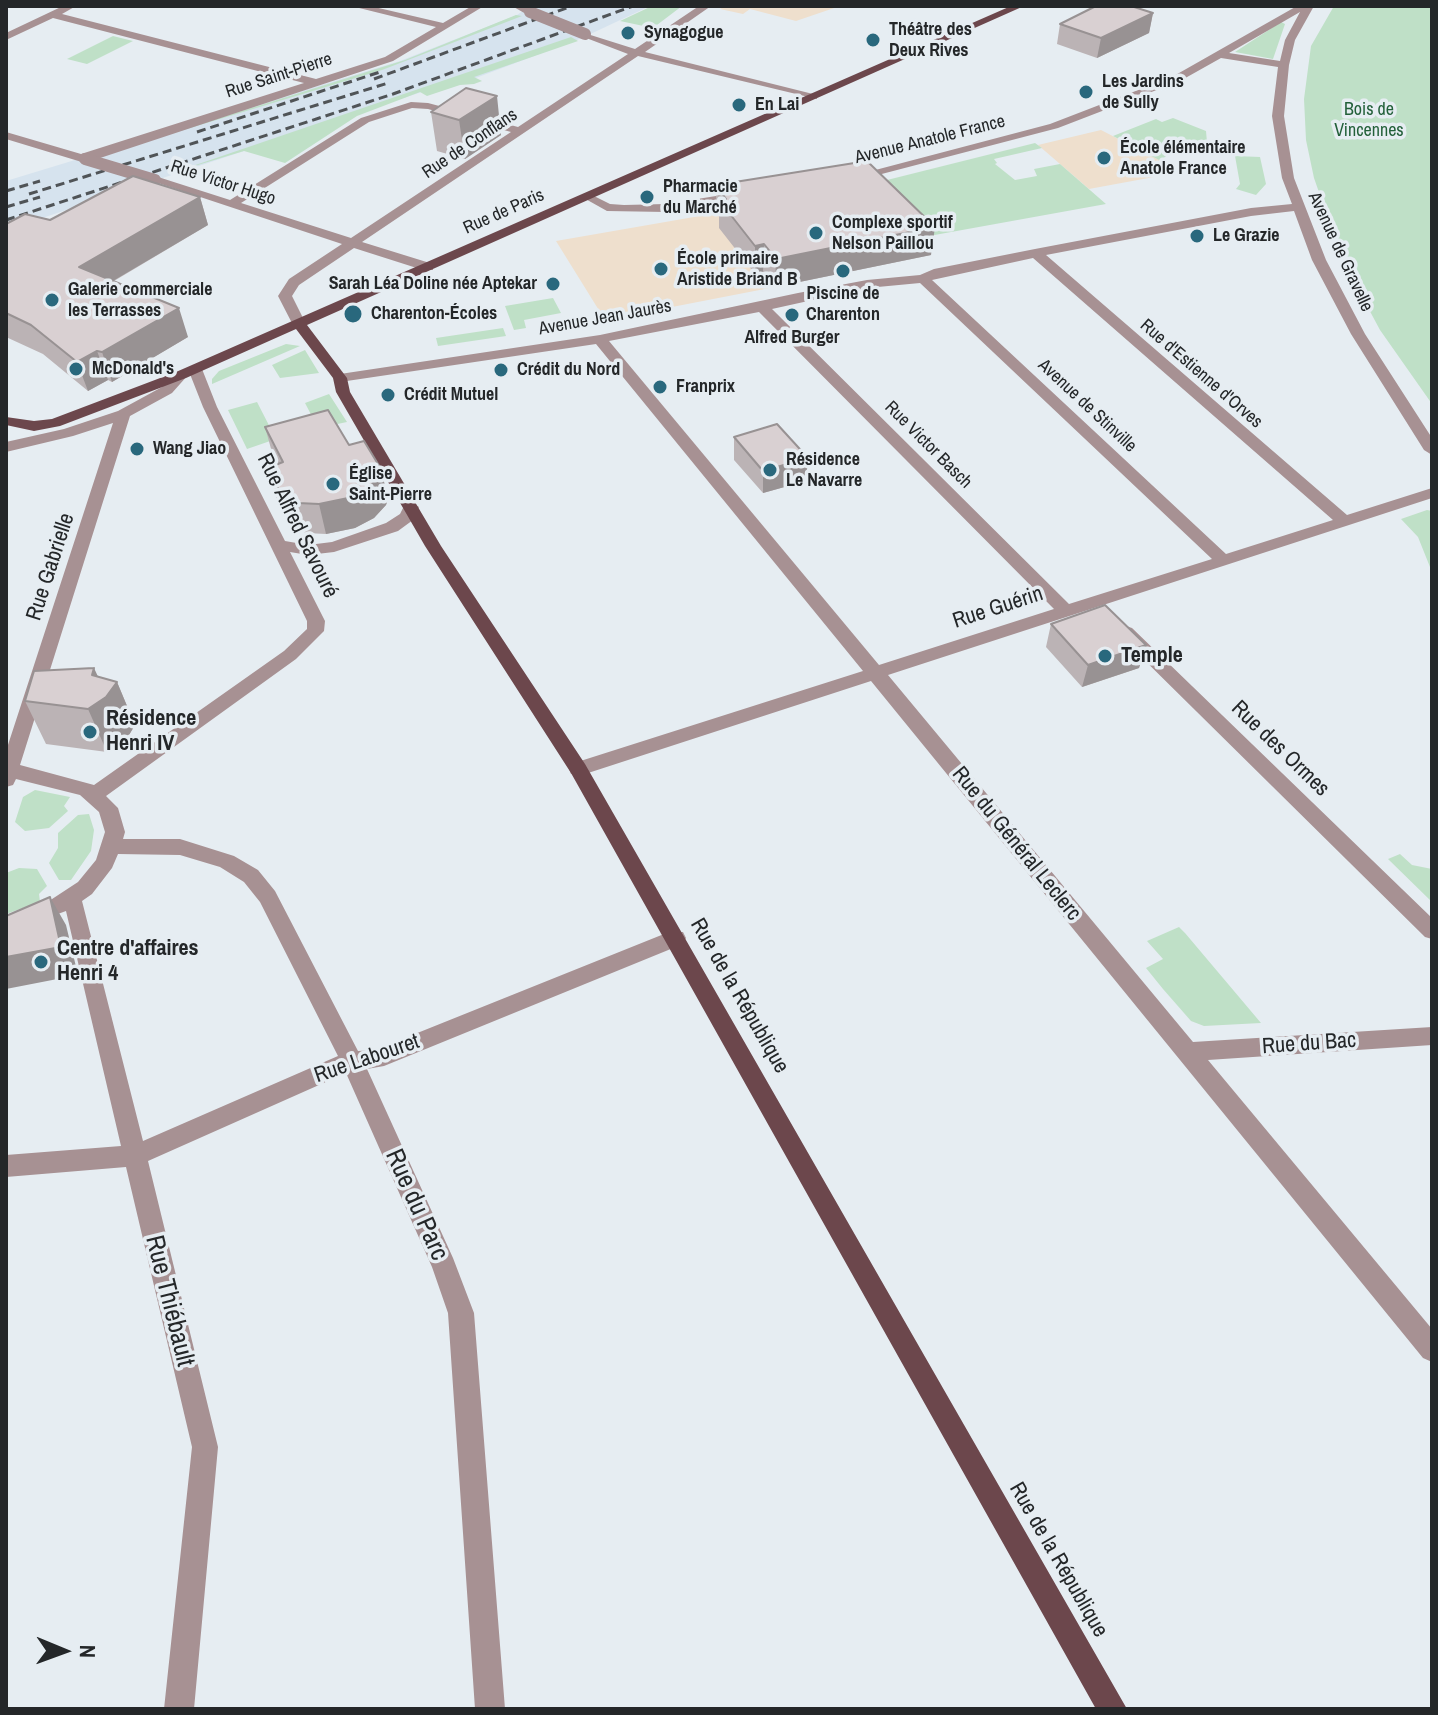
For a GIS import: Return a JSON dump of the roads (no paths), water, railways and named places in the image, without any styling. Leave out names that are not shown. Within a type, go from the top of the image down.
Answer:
[{"type":"main road","name":"Rue de Paris","points":[[188,372],[1018,6]]},
{"type":"main road","name":"Rue de la République","points":[[299,324],[340,378],[343,392],[411,507],[578,769],[1112,1709]]},
{"type":"main road","points":[[6,421],[34,426],[55,423],[188,372]]},
{"type":"street","points":[[6,37],[71,6]]},
{"type":"street","points":[[356,6],[445,26]]},
{"type":"street","name":"Rue Saint-Pierre","points":[[83,158],[389,59],[479,6]]},
{"type":"street","points":[[517,6],[637,52],[813,97]]},
{"type":"street","name":"Rue de Conflans","points":[[299,324],[285,296],[287,289],[352,242],[706,6]]},
{"type":"street","name":"Avenue Anatole France","points":[[831,182],[1054,126],[1176,79],[1300,11]]},
{"type":"street","name":"Avenue de Gravelle","points":[[1300,11],[1284,65],[1278,116],[1288,178],[1319,260],[1358,334],[1432,450]]},
{"type":"street","points":[[52,15],[319,83]]},
{"type":"street","points":[[1222,55],[1284,65]]},
{"type":"street","points":[[232,204],[365,120],[411,105],[428,106],[521,131]]},
{"type":"street","name":"Rue Victor Hugo","points":[[6,135],[83,158],[154,187],[172,185],[428,267]]},
{"type":"street","points":[[588,197],[607,207],[636,209],[757,193]]},
{"type":"street","name":"Avenue Jean Jaurès","points":[[340,378],[600,339],[853,286],[923,279],[934,273],[1035,253],[1264,209],[1297,207]]},
{"type":"street","name":"Rue d'Estienne d'Orves","points":[[1035,253],[1344,521]]},
{"type":"street","name":"Avenue de Stinville","points":[[923,279],[1224,561]]},
{"type":"street","name":"Rue Victor Basch","points":[[762,307],[1066,611]]},
{"type":"street","name":"Rue du Général Leclerc","points":[[600,339],[1432,1349]]},
{"type":"street","name":"Rue de Paris","points":[[6,447],[68,433],[123,414],[167,390],[188,372]]},
{"type":"street","name":"Rue Alfred Savouré","points":[[95,794],[309,640],[316,621],[188,372]]},
{"type":"street","name":"Rue Gabrielle","points":[[7,772],[123,414]]},
{"type":"street","name":"Rue Guérin","points":[[578,769],[1432,493]]},
{"type":"street","points":[[278,545],[308,550],[334,547],[392,527],[407,517],[411,507]]},
{"type":"street","name":"Rue des Ormes","points":[[1095,602],[1432,931]]},
{"type":"street","points":[[6,925],[33,918],[70,899],[96,875],[112,846],[113,819],[95,794],[70,783],[7,772]]},
{"type":"street","name":"Rue du Parc","points":[[112,846],[180,847],[227,861],[251,876],[268,897],[305,964],[444,1266],[461,1313],[490,1709]]},
{"type":"street","name":"Rue Thiébault","points":[[70,899],[75,907],[205,1447],[179,1709]]},
{"type":"street","name":"Rue Labouret","points":[[6,1166],[134,1156],[351,1061],[376,1059],[676,938]]},
{"type":"street","name":"Rue du Bac","points":[[1187,1052],[1432,1036]]},
{"type":"railway","points":[[374,79],[572,6]]},
{"type":"railway","points":[[6,220],[393,94],[633,6]]},
{"type":"railway","points":[[197,132],[383,71]]},
{"type":"railway","points":[[29,194],[388,83]]},
{"type":"railway","points":[[6,191],[40,181]]},
{"type":"railway","points":[[6,207],[40,197]]},
{"type":"place","name":"Synagogue","points":[[628,33]]},
{"type":"place","name":"Théâtre des Deux Rives","points":[[873,40]]},
{"type":"place","name":"Les Jardins de Sully","points":[[1086,92]]},
{"type":"place","name":"En Lai","points":[[739,105]]},
{"type":"place","name":"École élémentaire Anatole France","points":[[1104,158]]},
{"type":"place","name":"Pharmacie du Marché","points":[[647,197]]},
{"type":"place","name":"Complexe sportif Nelson Paillou","points":[[816,233]]},
{"type":"place","name":"Le Grazie","points":[[1197,236]]},
{"type":"place","name":"École primaire Aristide Briand B","points":[[661,269]]},
{"type":"place","name":"Piscine de Charenton","points":[[843,271]]},
{"type":"place","name":"Sarah Léa Doline née Aptekar","points":[[553,284]]},
{"type":"place","name":"Galerie commerciale les Terrasses","points":[[52,300]]},
{"type":"place","name":"Charenton-Écoles","points":[[353,314]]},
{"type":"place","name":"Alfred Burger","points":[[792,315]]},
{"type":"place","name":"McDonald's","points":[[76,369]]},
{"type":"place","name":"Crédit du Nord","points":[[501,370]]},
{"type":"place","name":"Franprix","points":[[660,387]]},
{"type":"place","name":"Crédit Mutuel","points":[[388,395]]},
{"type":"place","name":"Wang Jiao","points":[[137,449]]},
{"type":"place","name":"Résidence Le Navarre","points":[[770,470]]},
{"type":"place","name":"Église Saint-Pierre","points":[[333,484]]},
{"type":"place","name":"Temple","points":[[1105,656]]},
{"type":"place","name":"Résidence Henri IV","points":[[90,732]]},
{"type":"place","name":"Centre d'affaires Henri 4","points":[[41,962]]},
{"type":"park label","name":"Bois de Vincennes","points":[[1369,120]]}]
